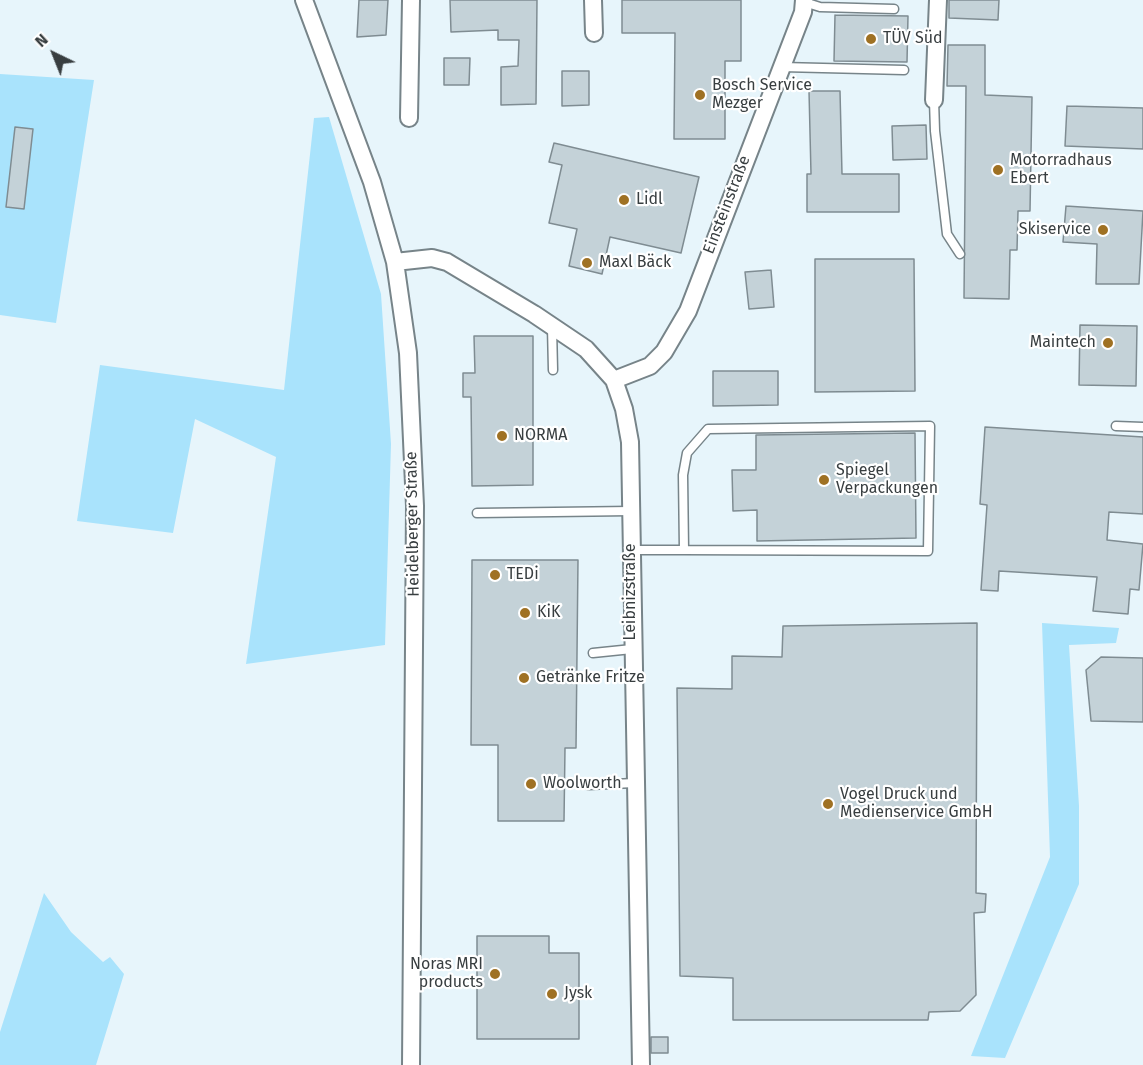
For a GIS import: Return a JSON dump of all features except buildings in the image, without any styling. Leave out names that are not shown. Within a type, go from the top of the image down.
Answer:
[{"type":"street","name":"Heidelberger Straße","points":[[304,0],[372,182],[395,262],[408,353],[415,506],[411,1065]]},
{"type":"street","points":[[409,118],[411,0]]},
{"type":"street","points":[[594,0],[594,33]]},
{"type":"street","points":[[934,100],[938,0]]},
{"type":"street","name":"Einsteinstraße","points":[[614,380],[650,366],[664,352],[688,311],[803,12],[804,1]]},
{"type":"street","name":"Leibnizstraße","points":[[395,262],[432,258],[447,262],[552,327],[586,350],[614,380],[624,409],[630,442],[641,1065]]},
{"type":"lane","points":[[804,1],[820,7],[894,9]]},
{"type":"lane","points":[[781,67],[904,70]]},
{"type":"lane","points":[[934,100],[935,131],[947,234],[960,254]]},
{"type":"lane","points":[[552,327],[553,370]]},
{"type":"lane","points":[[631,550],[928,551],[930,426],[708,429],[687,453],[683,475],[684,550]]},
{"type":"lane","points":[[1116,426],[1143,427]]},
{"type":"lane","points":[[477,513],[631,512]]},
{"type":"lane","points":[[593,653],[632,649]]},
{"type":"lane","points":[[588,785],[635,783]]},
{"type":"shaded area","points":[[0,74],[94,80],[56,323],[0,315]]},
{"type":"shaded area","points":[[329,117],[381,294],[391,444],[385,645],[246,664],[276,457],[195,419],[173,533],[77,521],[100,365],[284,390],[314,118]]},
{"type":"shaded area","points":[[1042,623],[1119,628],[1116,643],[1069,645],[1079,806],[1079,884],[1005,1058],[971,1056],[1050,857]]},
{"type":"shaded area","points":[[44,893],[71,932],[103,962],[110,957],[124,974],[96,1065],[0,1065],[0,1032]]},
{"type":"place","name":"TÜV Süd","points":[[871,39]]},
{"type":"place","name":"Bosch Service Mezger","points":[[700,95]]},
{"type":"place","name":"Motorradhaus Ebert","points":[[998,170]]},
{"type":"place","name":"Lidl","points":[[624,200]]},
{"type":"place","name":"Skiservice","points":[[1103,230]]},
{"type":"place","name":"Maxl Bäck","points":[[587,263]]},
{"type":"place","name":"Maintech","points":[[1108,343]]},
{"type":"place","name":"NORMA","points":[[502,436]]},
{"type":"place","name":"Spiegel Verpackungen","points":[[824,480]]},
{"type":"place","name":"TEDi","points":[[495,575]]},
{"type":"place","name":"KiK","points":[[525,613]]},
{"type":"place","name":"Getränke Fritze","points":[[524,678]]},
{"type":"place","name":"Woolworth","points":[[531,784]]},
{"type":"place","name":"Vogel Druck und Medienservice GmbH","points":[[828,804]]},
{"type":"place","name":"Noras MRI products","points":[[495,974]]},
{"type":"place","name":"Jysk","points":[[552,994]]}]
